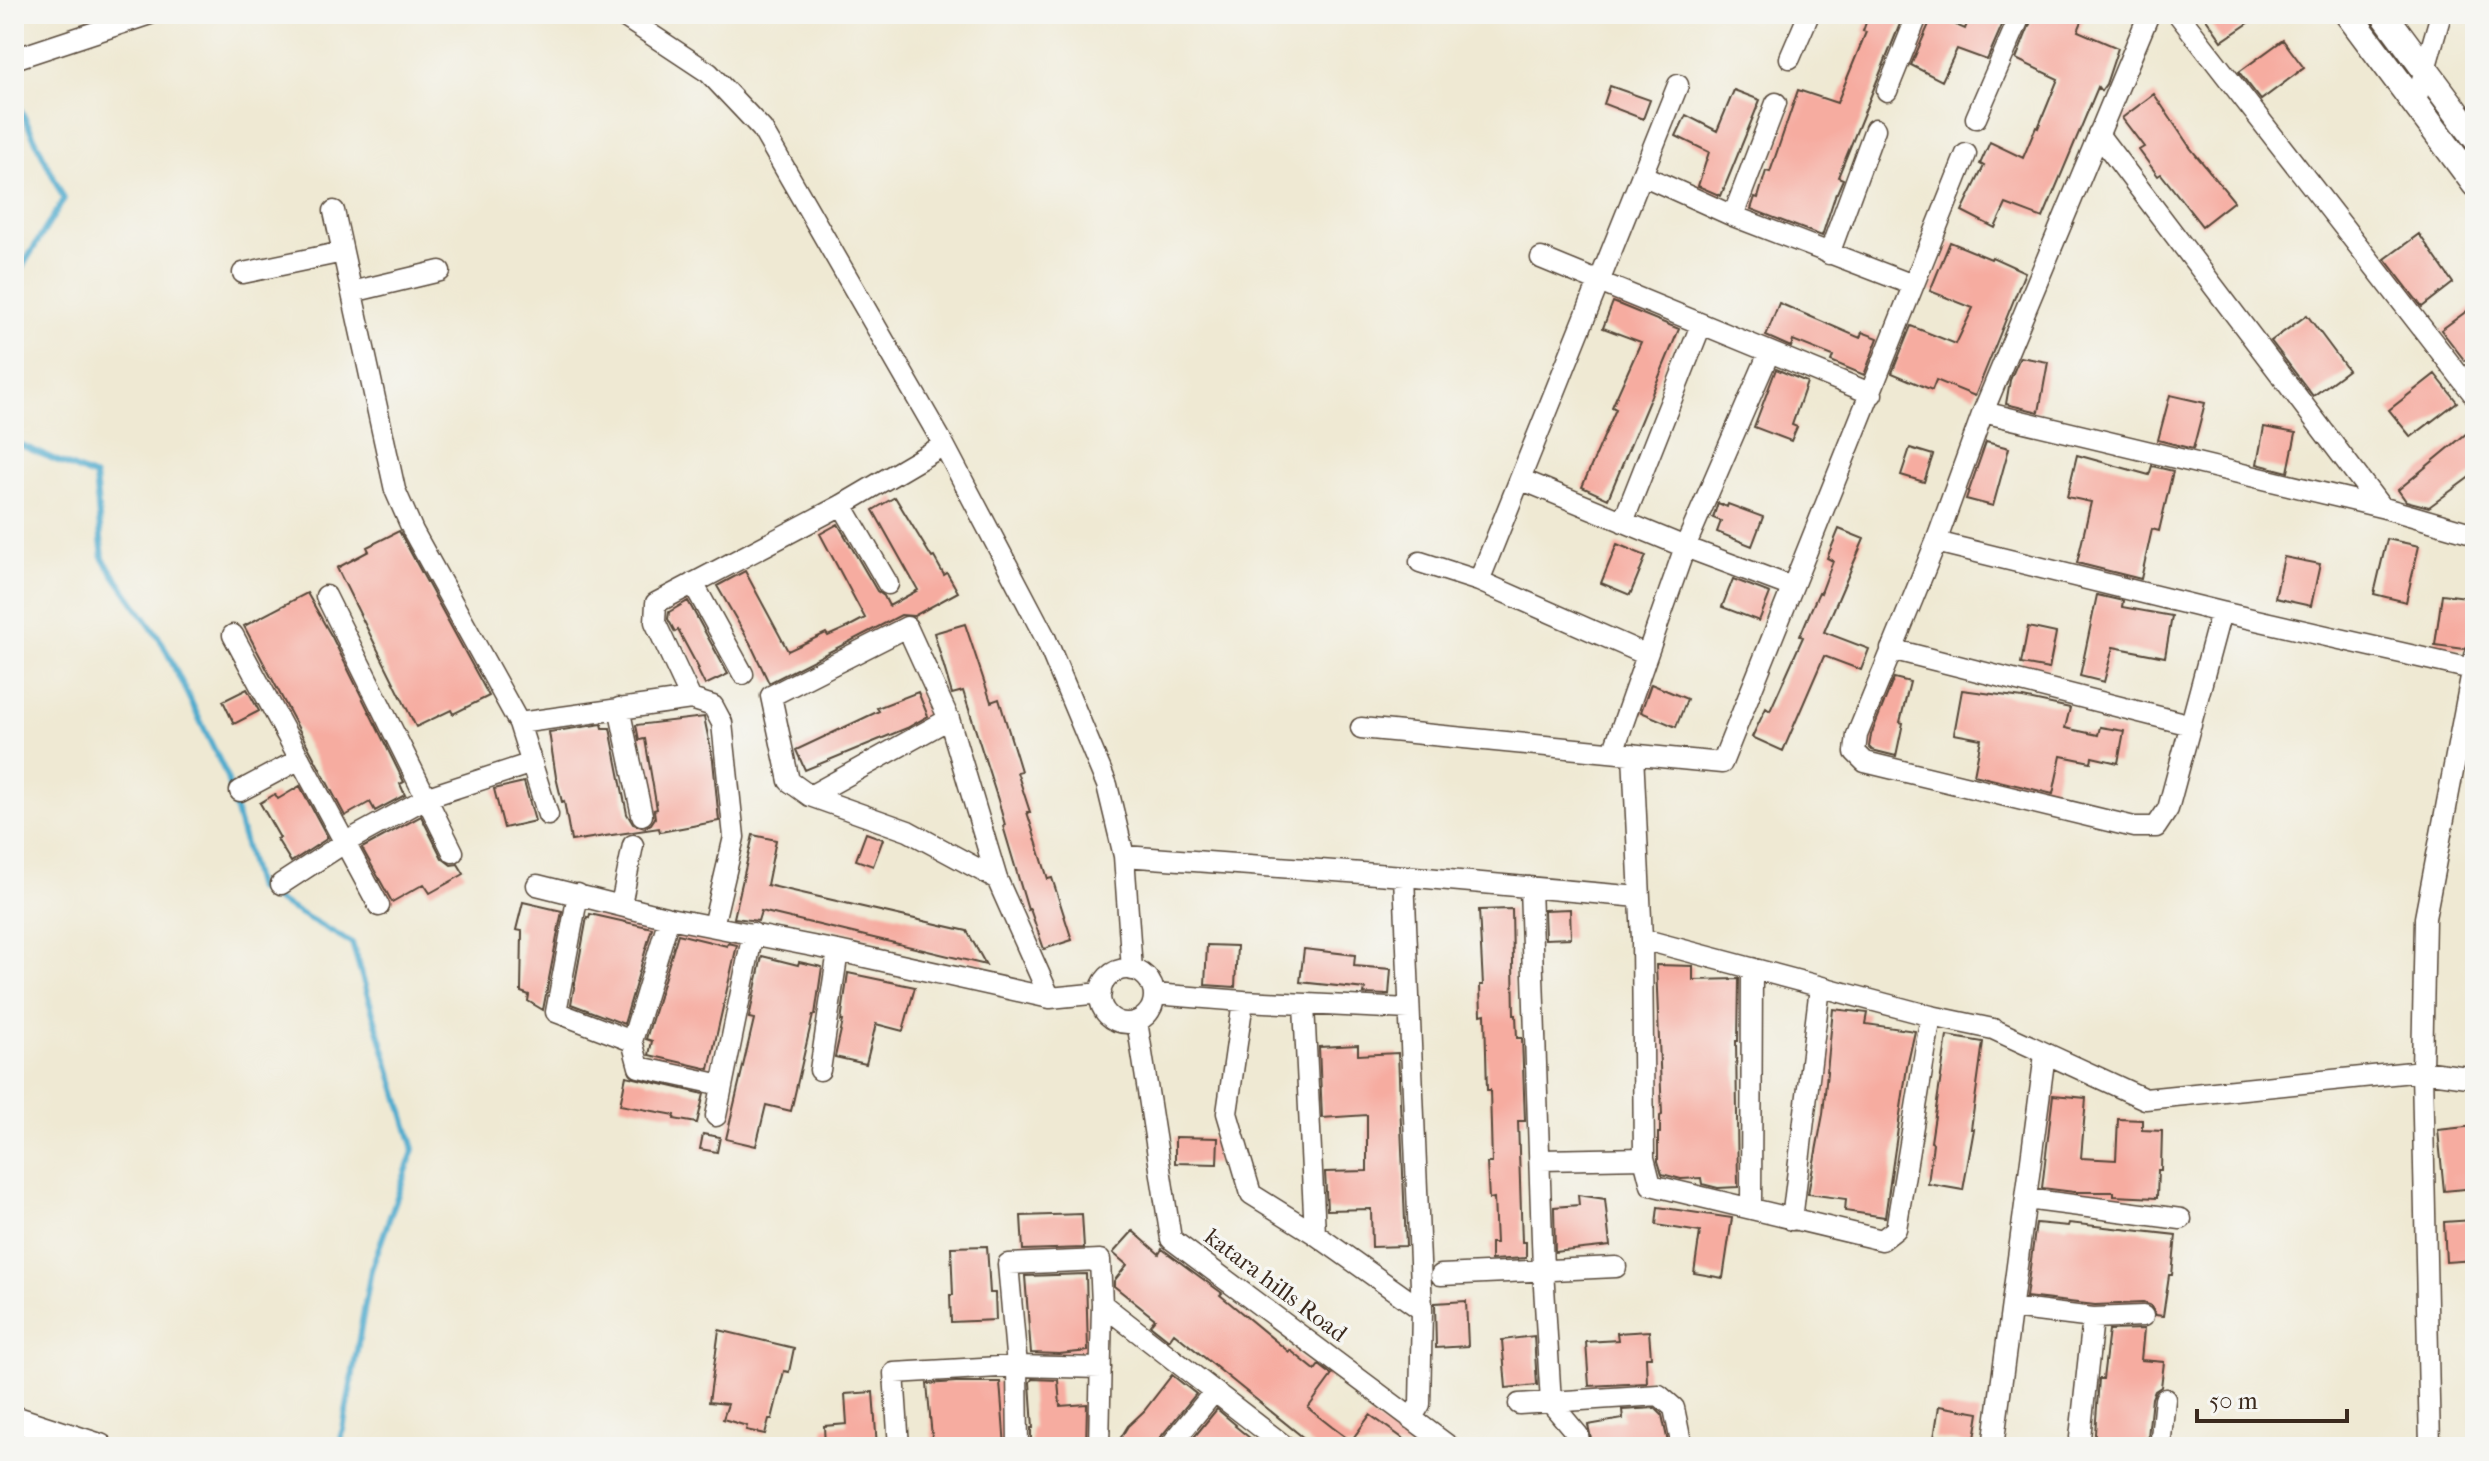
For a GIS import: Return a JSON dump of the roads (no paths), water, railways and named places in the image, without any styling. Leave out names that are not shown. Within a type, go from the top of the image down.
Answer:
[{"type":"street","points":[[14,59],[150,14]]},
{"type":"street","points":[[620,14],[709,73],[762,129],[944,445],[1045,637],[1107,785],[1124,856],[1132,970]]},
{"type":"street","points":[[1790,58],[1809,14]]},
{"type":"street","points":[[1887,91],[1918,14]]},
{"type":"street","points":[[1976,118],[2021,14]]},
{"type":"street","points":[[2149,14],[1983,412],[1936,542],[1857,735],[1855,752],[1865,762],[2134,827],[2156,827],[2168,809],[2221,612]]},
{"type":"street","points":[[2178,14],[2475,396]]},
{"type":"street","points":[[2348,14],[2475,184]]},
{"type":"street","points":[[2384,14],[2475,137]]},
{"type":"street","points":[[2415,104],[2441,14]]},
{"type":"street","points":[[1479,581],[1678,85]]},
{"type":"street","points":[[1733,216],[1776,103]]},
{"type":"street","points":[[1829,254],[1875,129]]},
{"type":"street","points":[[2098,134],[2381,507]]},
{"type":"street","points":[[1361,728],[1722,763],[1966,154]]},
{"type":"street","points":[[1642,175],[1733,216],[1913,285]]},
{"type":"street","points":[[334,211],[395,490],[413,531],[519,723],[548,815]]},
{"type":"street","points":[[243,273],[343,252]]},
{"type":"street","points":[[1541,258],[1872,394]]},
{"type":"street","points":[[352,292],[440,271]]},
{"type":"street","points":[[1623,522],[1701,325]]},
{"type":"street","points":[[1769,353],[1685,547],[1647,655],[1623,753],[1642,939],[1644,1158],[1651,1185],[1882,1240],[1896,1229],[1931,1016]]},
{"type":"street","points":[[1983,412],[2381,507],[2475,534]]},
{"type":"street","points":[[691,699],[655,622],[656,603],[842,505],[944,445]]},
{"type":"street","points":[[1520,479],[1792,587]]},
{"type":"street","points":[[842,505],[888,584]]},
{"type":"street","points":[[1936,542],[2221,612],[2474,662],[2425,918],[2422,1071],[2430,1447]]},
{"type":"street","points":[[1420,562],[1479,581],[1647,655]]},
{"type":"street","points":[[693,583],[743,674]]},
{"type":"street","points":[[326,596],[453,852]]},
{"type":"street","points":[[997,879],[908,831],[810,796],[789,781],[771,696],[907,627],[949,719],[997,879],[1050,998]]},
{"type":"street","points":[[233,635],[379,906]]},
{"type":"street","points":[[1891,649],[2191,725]]},
{"type":"street","points":[[519,723],[691,699],[713,706],[722,723],[734,837],[713,926]]},
{"type":"street","points":[[619,708],[642,815]]},
{"type":"street","points":[[810,796],[949,719]]},
{"type":"street","points":[[240,791],[300,759]]},
{"type":"street","points":[[281,884],[344,843],[428,797],[532,763]]},
{"type":"street","points":[[621,905],[633,845]]},
{"type":"street","points":[[1124,856],[1639,897]]},
{"type":"street","points":[[1404,876],[1422,1310],[1420,1404],[1411,1419]]},
{"type":"street","points":[[537,885],[669,918],[753,933],[1050,998],[1101,993]]},
{"type":"street","points":[[1530,887],[1543,1270],[1551,1403],[1578,1435],[1580,1447]]},
{"type":"street","points":[[578,894],[556,1012],[632,1041]]},
{"type":"street","points":[[669,918],[632,1041],[639,1067],[722,1085]]},
{"type":"street","points":[[716,1116],[753,933]]},
{"type":"street","points":[[1642,939],[1931,1016],[1993,1029],[2145,1099],[2422,1071],[2475,1078]]},
{"type":"street","points":[[820,1070],[838,951]]},
{"type":"street","points":[[1751,1208],[1752,968]]},
{"type":"street","points":[[1132,970],[1147,978],[1154,994],[1150,1011],[1137,1021],[1119,1022],[1111,1017],[1101,1002],[1101,993],[1103,985],[1115,972],[1132,970]]},
{"type":"street","points":[[1792,1220],[1820,987]]},
{"type":"street","points":[[1154,994],[1409,1009]]},
{"type":"street","points":[[1243,1001],[1227,1113],[1251,1194],[1315,1234],[1422,1310]]},
{"type":"street","points":[[1304,1005],[1315,1234]]},
{"type":"street","name":"katara hills Road","points":[[1137,1021],[1171,1239],[1450,1447]]},
{"type":"street","points":[[1993,1447],[2045,1054]]},
{"type":"street","points":[[1541,1160],[1644,1158]]},
{"type":"street","points":[[2026,1199],[2181,1219]]},
{"type":"street","points":[[1018,1447],[1017,1366],[1008,1264],[1100,1260],[1099,1447]]},
{"type":"street","points":[[1441,1275],[1616,1267]]},
{"type":"street","points":[[1102,1304],[1286,1447]]},
{"type":"street","points":[[2012,1308],[2093,1318],[2143,1316]]},
{"type":"street","points":[[2079,1447],[2093,1318]]},
{"type":"street","points":[[899,1447],[894,1373],[1017,1366],[1101,1368]]},
{"type":"street","points":[[1169,1447],[1214,1392]]},
{"type":"street","points":[[1519,1404],[1659,1395],[1674,1408],[1682,1447]]},
{"type":"street","points":[[2160,1447],[2165,1399]]},
{"type":"street","points":[[14,1419],[100,1447]]},
{"type":"waterway","points":[[14,96],[64,199],[14,280]]},
{"type":"waterway","points":[[14,442],[95,477],[103,559],[163,644],[226,774],[257,889],[352,943],[414,1149],[371,1270],[340,1447]]}]
